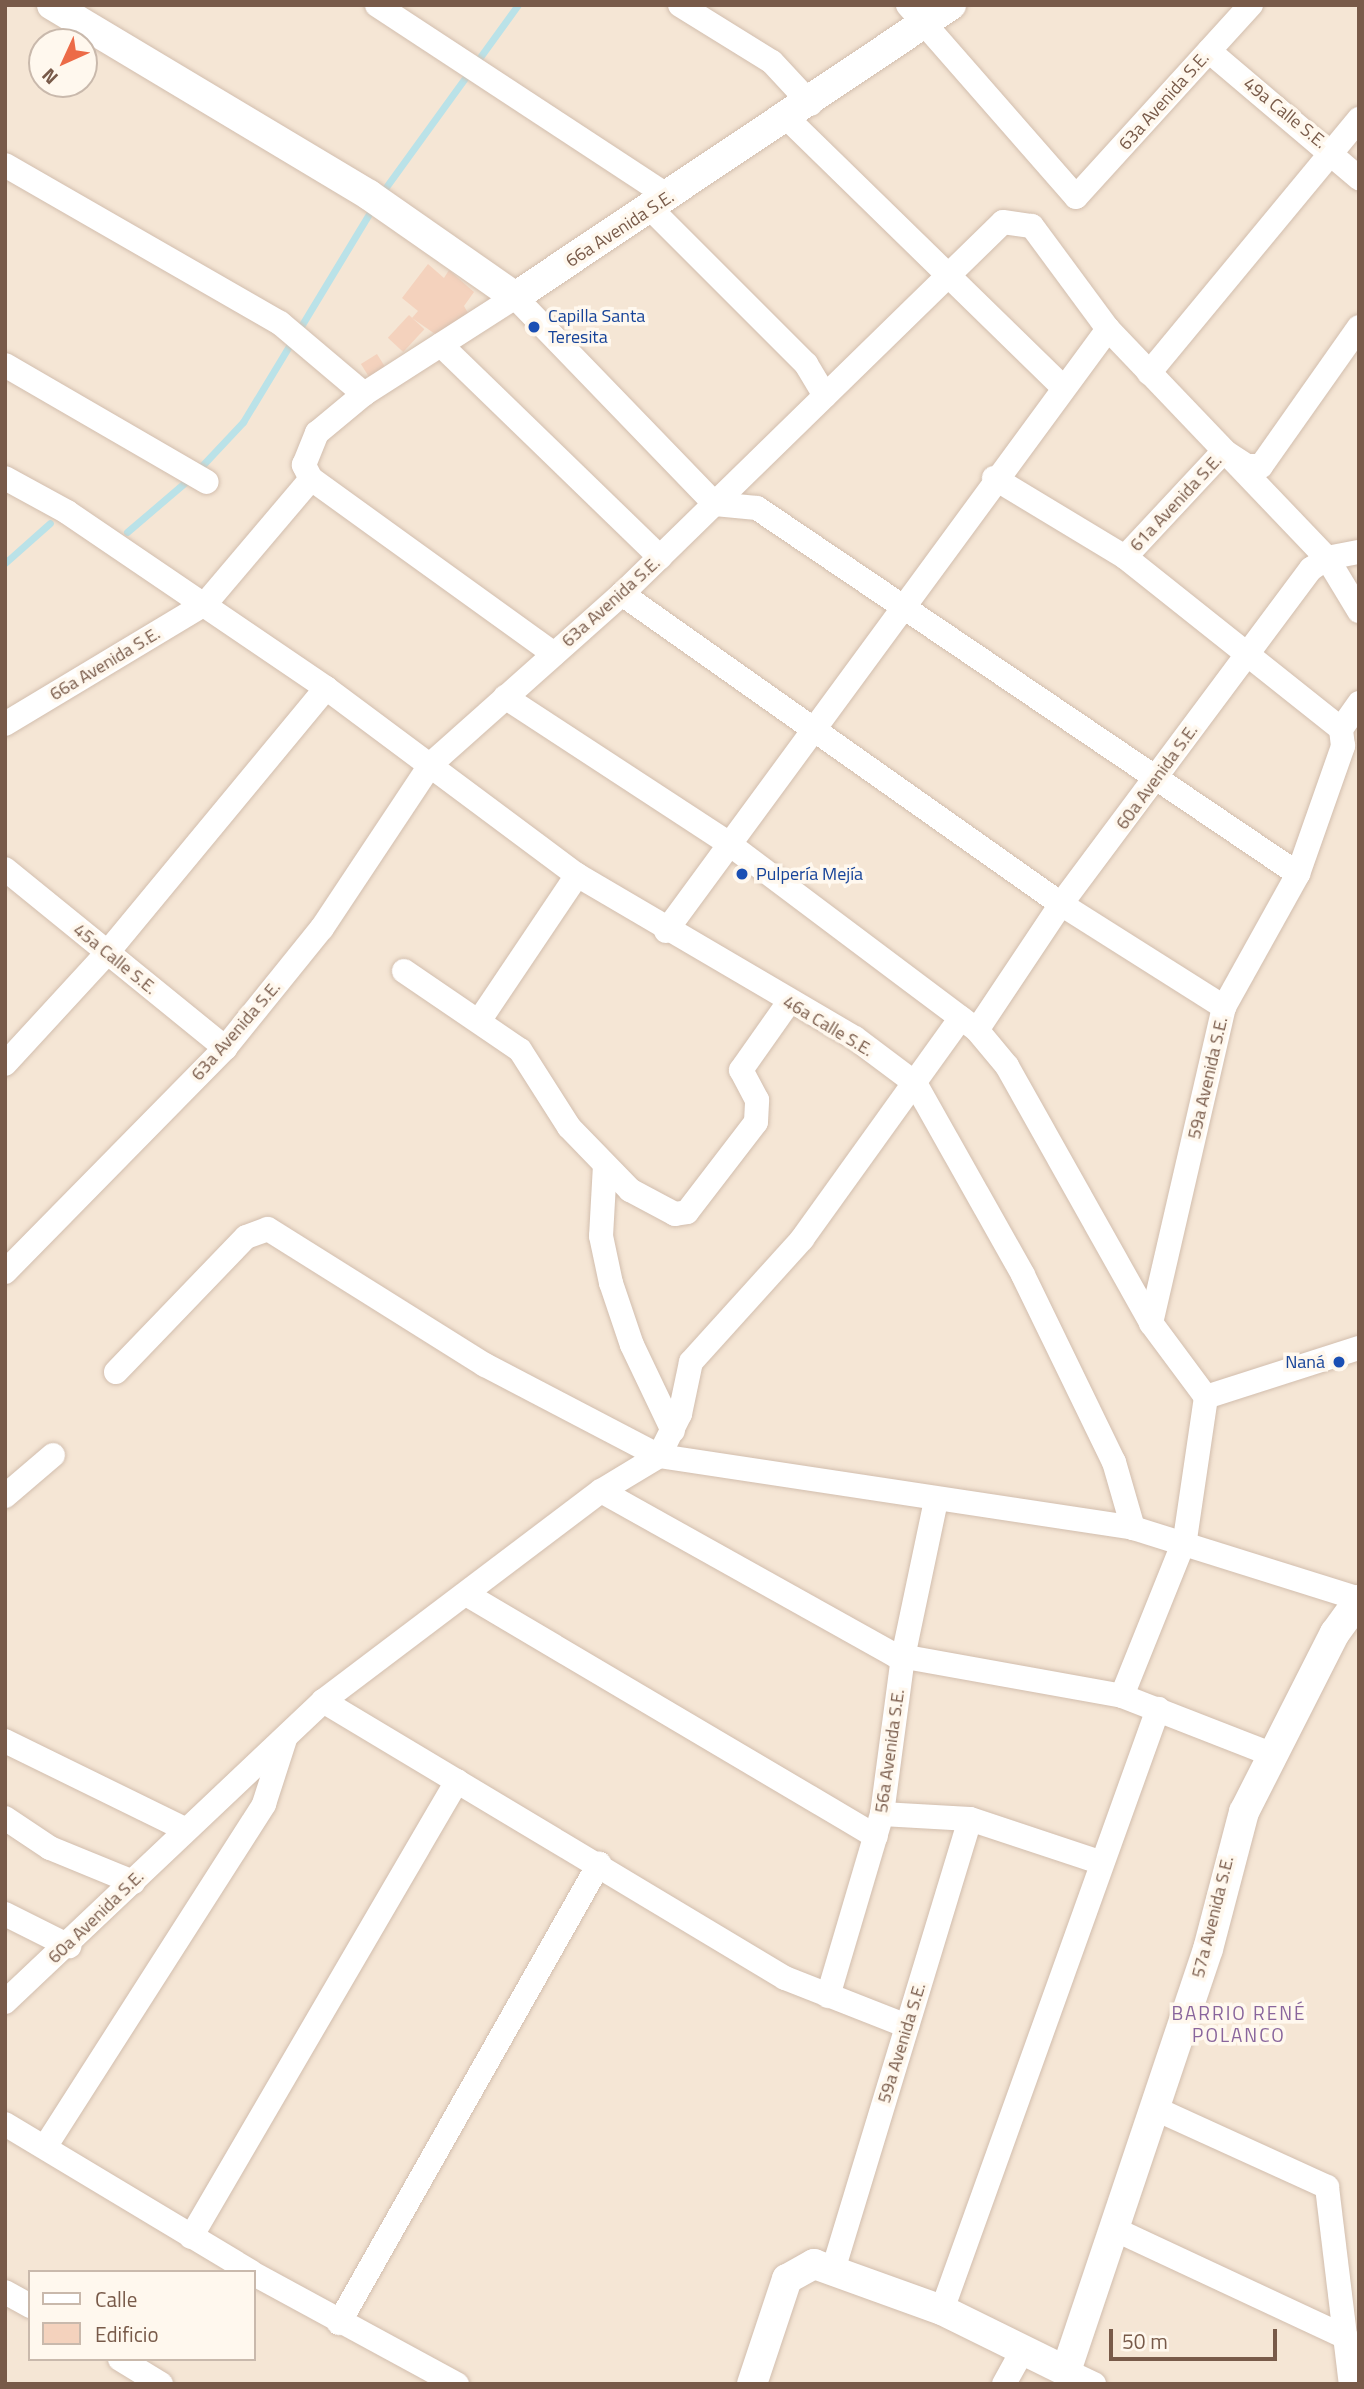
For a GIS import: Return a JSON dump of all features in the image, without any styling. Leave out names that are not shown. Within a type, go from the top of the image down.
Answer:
[{"type":"street","points":[[52,5],[369,195],[515,298],[715,504],[757,508],[904,611],[1298,874]]},
{"type":"street","points":[[377,5],[659,202],[806,364],[825,396]]},
{"type":"street","points":[[680,5],[772,62],[800,112],[952,276],[1064,388]]},
{"type":"street","name":"66a Avenida S.E.","points":[[5,724],[205,604],[308,472],[317,433],[364,394],[800,112],[917,15],[951,5]]},
{"type":"street","name":"63a Avenida S.E.","points":[[917,15],[1076,197],[1251,5]]},
{"type":"street","name":"49a Calle S.E.","points":[[1209,51],[1332,151],[1359,178]]},
{"type":"street","points":[[1149,373],[1359,119]]},
{"type":"street","points":[[5,164],[280,323],[364,394]]},
{"type":"street","name":"63a Avenida S.E.","points":[[6,1270],[225,1048],[322,928],[431,764],[622,594],[952,276],[1003,222],[1019,220],[1032,226],[1108,329],[1327,558],[1359,611]]},
{"type":"street","name":"61a Avenida S.E.","points":[[1125,557],[1224,451],[1247,467],[1261,466],[1359,327]]},
{"type":"street","points":[[666,931],[810,731],[904,611],[994,478],[1108,329]]},
{"type":"street","points":[[441,345],[660,557]]},
{"type":"street","points":[[5,365],[207,482]]},
{"type":"street","points":[[308,472],[554,653]]},
{"type":"street","name":"46a Calle S.E.","points":[[5,478],[205,604],[431,764],[577,875],[666,931],[855,1038],[915,1083],[1035,1300],[1114,1462],[1133,1528]]},
{"type":"street","points":[[994,478],[1125,557],[1246,650],[1341,729],[1359,703]]},
{"type":"street","points":[[1327,558],[1359,552]]},
{"type":"street","name":"60a Avenida S.E.","points":[[5,2002],[69,1946],[185,1829],[323,1701],[601,1491],[659,1457],[673,1431],[691,1362],[802,1239],[915,1083],[969,1024],[1157,782],[1246,650],[1327,558]]},
{"type":"street","points":[[622,594],[810,731],[1061,904],[1224,1007]]},
{"type":"street","points":[[5,1064],[107,953],[326,688]]},
{"type":"street","points":[[505,697],[727,843],[969,1024],[1007,1066],[1151,1323],[1206,1397],[1185,1539],[1122,1696]]},
{"type":"street","name":"59a Avenida S.E.","points":[[1151,1323],[1224,1007],[1298,874],[1343,746],[1341,729]]},
{"type":"street","name":"45a Calle S.E.","points":[[5,869],[225,1048]]},
{"type":"street","points":[[479,1021],[577,875]]},
{"type":"street","points":[[404,971],[520,1051],[569,1127],[605,1165],[660,1210],[687,1212],[756,1122],[757,1100],[741,1070],[789,1002]]},
{"type":"street","points":[[605,1165],[601,1237],[611,1283],[632,1345],[673,1431]]},
{"type":"street","points":[[116,1372],[246,1237],[268,1229],[485,1365],[659,1457],[936,1501],[1133,1528],[1185,1539],[1359,1600]]},
{"type":"street","points":[[1206,1397],[1359,1348]]},
{"type":"street","points":[[5,1496],[53,1455]]},
{"type":"street","points":[[601,1491],[903,1657],[1122,1696],[1273,1755]]},
{"type":"street","name":"56a Avenida S.E.","points":[[828,1996],[879,1825],[903,1657],[936,1501]]},
{"type":"street","points":[[466,1594],[879,1825],[970,1819],[1099,1862]]},
{"type":"street","name":"57a Avenida S.E.","points":[[1066,2371],[1208,1949],[1229,1854],[1273,1755],[1359,1600]]},
{"type":"street","points":[[323,1701],[599,1864],[785,1978],[907,2026]]},
{"type":"street","points":[[942,2310],[1099,1862],[1158,1709]]},
{"type":"street","points":[[45,2147],[264,1804],[286,1737]]},
{"type":"street","points":[[5,1741],[185,1829]]},
{"type":"street","points":[[191,2238],[457,1781]]},
{"type":"street","points":[[5,1818],[50,1848],[133,1882]]},
{"type":"street","name":"59a Avenida S.E.","points":[[834,2267],[970,1819]]},
{"type":"street","points":[[339,2323],[599,1864]]},
{"type":"street","points":[[5,1914],[69,1946]]},
{"type":"street","points":[[1156,2109],[1327,2187],[1351,2384]]},
{"type":"street","points":[[5,2124],[247,2270]]},
{"type":"street","points":[[1114,2229],[1346,2337]]},
{"type":"street","points":[[752,2384],[776,2304],[798,2268],[834,2267],[942,2310],[1094,2384]]},
{"type":"street","points":[[256,2275],[339,2323],[457,2384]]},
{"type":"street","points":[[5,2292],[28,2305]]},
{"type":"street","points":[[1004,2384],[1023,2350]]},
{"type":"street","points":[[123,2361],[161,2384]]},
{"type":"shaded area","points":[[5,5],[1359,5],[1359,2384],[5,2384]]},
{"type":"building","points":[[428,264],[444,278],[449,270],[474,292],[464,306],[468,313],[438,336],[412,318],[418,311],[402,298]]},
{"type":"building","points":[[409,315],[424,329],[403,352],[388,338]]},
{"type":"building","points":[[377,354],[385,367],[369,377],[361,364]]},
{"type":"waterway","points":[[381,194],[518,5]]},
{"type":"waterway","points":[[198,470],[243,422],[373,207]]},
{"type":"waterway","points":[[127,532],[189,479]]},
{"type":"waterway","points":[[5,563],[50,523]]},
{"type":"place","name":"Capilla Santa Teresita","points":[[534,327]]},
{"type":"place","name":"Pulpería Mejía","points":[[742,874]]},
{"type":"place","name":"Naná","points":[[1339,1362]]},
{"type":"district","name":"BARRIO RENÉ POLANCO","points":[[1239,2024]]}]
